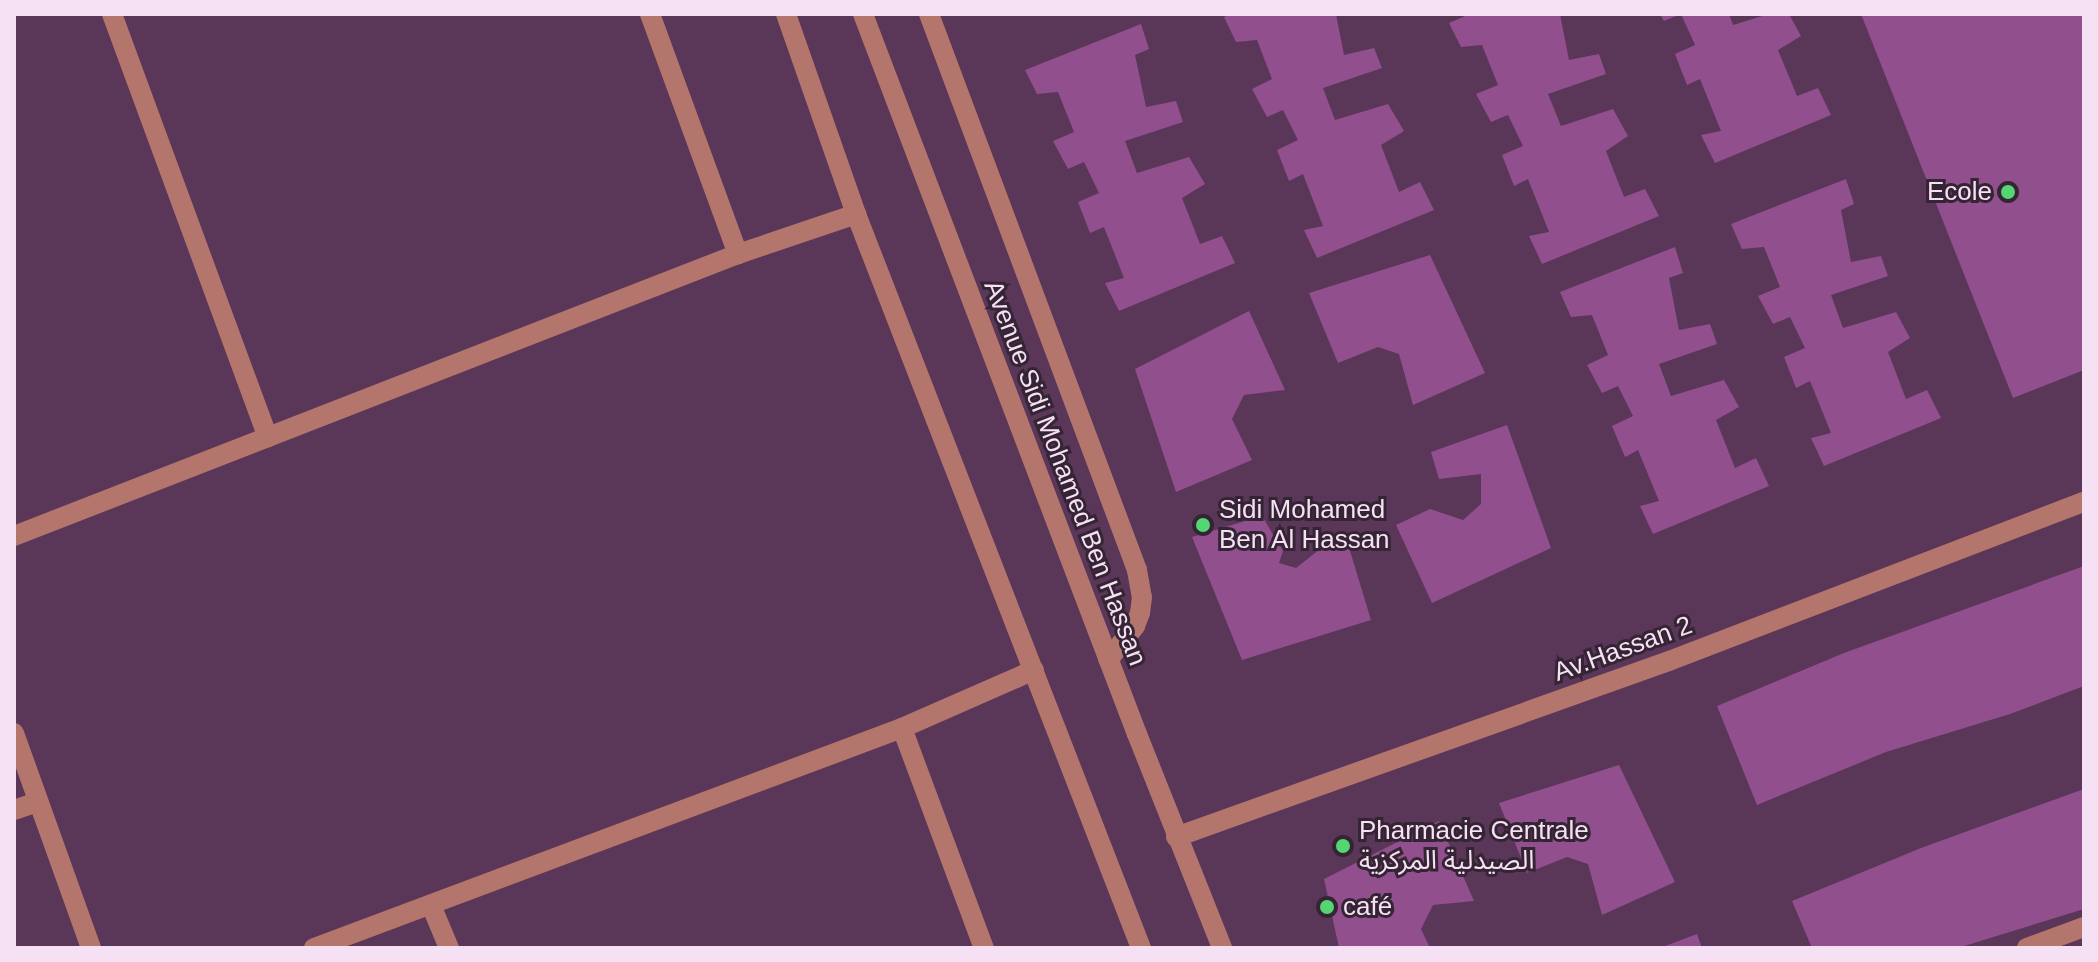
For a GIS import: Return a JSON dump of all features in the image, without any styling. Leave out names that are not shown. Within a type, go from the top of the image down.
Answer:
[{"type":"street","points":[[112,14],[268,437]]},
{"type":"street","points":[[650,14],[738,254]]},
{"type":"street","points":[[786,14],[856,214],[1141,948]]},
{"type":"street","name":"Avenue Sidi Mohamed Ben Hassan","points":[[863,14],[1176,837],[1222,948]]},
{"type":"street","points":[[929,14],[1137,570],[1142,597],[1140,613],[1135,626],[1108,660]]},
{"type":"street","points":[[14,536],[738,254],[856,214]]},
{"type":"street","name":"Av.Hassan 2","points":[[1176,837],[1669,661],[2084,502]]},
{"type":"street","points":[[314,948],[902,728],[1034,670]]},
{"type":"street","points":[[902,728],[984,948]]},
{"type":"street","points":[[14,733],[91,948]]},
{"type":"street","points":[[14,810],[37,802]]},
{"type":"street","points":[[431,905],[449,948]]},
{"type":"street","points":[[2027,948],[2084,927]]},
{"type":"building","points":[[1231,14],[1336,14],[1344,55],[1374,48],[1382,68],[1323,88],[1335,120],[1388,104],[1404,131],[1381,145],[1399,192],[1420,182],[1434,210],[1317,258],[1304,230],[1323,226],[1303,174],[1289,181],[1277,150],[1298,140],[1283,110],[1267,117],[1252,89],[1272,79],[1257,40],[1236,42],[1224,17]]},
{"type":"building","points":[[1470,14],[1560,14],[1569,60],[1599,54],[1606,74],[1548,94],[1561,126],[1613,109],[1628,136],[1606,151],[1624,197],[1645,189],[1659,216],[1542,264],[1529,236],[1549,232],[1528,179],[1514,186],[1502,155],[1523,146],[1508,115],[1491,122],[1476,94],[1498,85],[1482,45],[1461,47],[1449,23]]},
{"type":"building","points":[[1660,14],[1681,14],[1664,21]]},
{"type":"building","points":[[1681,14],[1729,14],[1733,25],[1769,14],[1789,14],[1801,36],[1778,50],[1797,96],[1818,88],[1831,115],[1715,163],[1701,135],[1721,131],[1700,79],[1687,85],[1675,54],[1695,45]]},
{"type":"building","name":"Ecole","points":[[1861,14],[2084,14],[2084,370],[2013,398]]},
{"type":"building","points":[[1141,24],[1149,49],[1135,55],[1146,107],[1176,101],[1183,122],[1125,141],[1137,173],[1189,157],[1205,184],[1182,198],[1200,244],[1222,236],[1235,263],[1119,311],[1105,283],[1124,278],[1104,227],[1090,233],[1078,202],[1099,193],[1084,162],[1068,169],[1053,141],[1074,132],[1058,92],[1037,94],[1025,70]]},
{"type":"building","points":[[1846,179],[1854,204],[1841,210],[1851,262],[1881,256],[1888,276],[1831,295],[1843,328],[1896,312],[1910,338],[1888,352],[1906,399],[1927,390],[1941,418],[1824,466],[1811,438],[1831,433],[1810,381],[1796,388],[1784,357],[1805,348],[1790,317],[1773,324],[1758,296],[1780,287],[1764,247],[1742,249],[1731,224]]},
{"type":"building","points":[[1675,247],[1683,273],[1669,278],[1679,330],[1710,324],[1717,344],[1659,364],[1671,396],[1724,380],[1739,407],[1716,420],[1735,468],[1756,458],[1769,486],[1653,534],[1640,506],[1659,501],[1638,450],[1625,457],[1612,426],[1633,416],[1618,386],[1602,393],[1587,365],[1608,355],[1592,315],[1571,317],[1560,292]]},
{"type":"building","points":[[1430,255],[1485,373],[1413,405],[1399,354],[1378,347],[1338,363],[1309,293]]},
{"type":"building","points":[[1249,311],[1285,390],[1244,395],[1232,419],[1252,460],[1176,492],[1135,369]]},
{"type":"building","points":[[1507,425],[1551,548],[1432,603],[1396,525],[1430,509],[1463,520],[1481,504],[1481,474],[1439,479],[1431,452]]},
{"type":"building","points":[[1262,516],[1283,551],[1279,563],[1296,568],[1320,549],[1347,541],[1371,620],[1242,660],[1192,537]]},
{"type":"building","points":[[2084,566],[2084,686],[2010,714],[1886,752],[1757,805],[1717,706],[1844,653]]},
{"type":"building","points":[[1619,765],[1675,882],[1602,915],[1588,864],[1567,857],[1527,873],[1499,803]]},
{"type":"building","points":[[2084,789],[2084,909],[1958,948],[1812,948],[1792,901],[1921,848]]},
{"type":"building","points":[[1439,821],[1474,901],[1433,905],[1421,929],[1430,948],[1339,948],[1324,879]]},
{"type":"building","points":[[1697,934],[1702,948],[1660,948]]},
{"type":"place","name":"Ecole","points":[[2008,192]]},
{"type":"place","name":"Sidi Mohamed Ben Al Hassan","points":[[1203,525]]},
{"type":"place","name":"Pharmacie Centrale الصيدلية المركزية","points":[[1343,846]]},
{"type":"place","name":"café","points":[[1327,907]]}]
